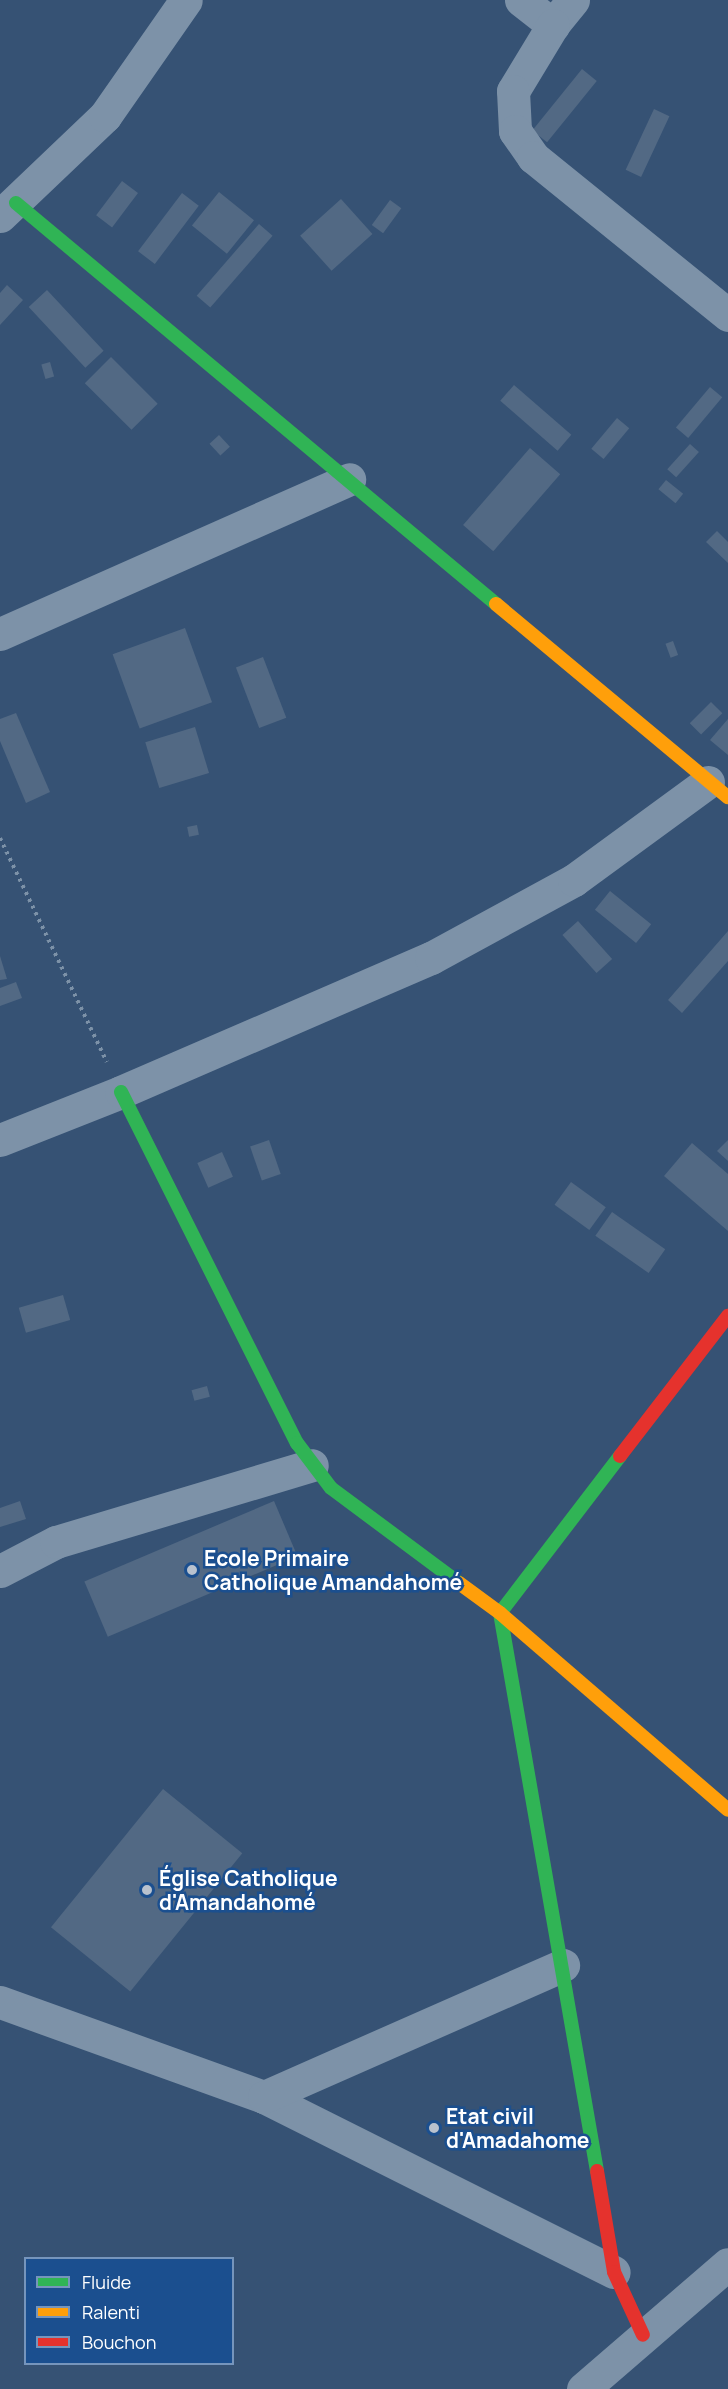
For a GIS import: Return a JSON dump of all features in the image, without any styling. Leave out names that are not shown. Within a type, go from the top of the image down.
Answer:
[{"type":"street","points":[[0,1140],[121,1092],[431,958],[574,880],[718,790],[349,479],[8,210],[105,116],[186,0]]},
{"type":"street","points":[[521,0],[563,12],[513,91],[515,131],[532,157],[728,315]]},
{"type":"street","points":[[0,634],[349,479]]},
{"type":"street","points":[[121,1092],[297,1443],[331,1488],[500,1613],[728,1810]]},
{"type":"street","points":[[643,2335],[614,2272],[563,1965],[500,1613],[728,1316]]},
{"type":"street","points":[[0,1571],[56,1542],[312,1465]]},
{"type":"street","points":[[264,2097],[563,1965]]},
{"type":"street","points":[[0,2002],[264,2097],[614,2272]]},
{"type":"street","points":[[583,2389],[728,2264]]},
{"type":"path","points":[[0,838],[121,1092]]},
{"type":"building","points":[[582,69],[597,81],[547,142],[532,130]]},
{"type":"building","points":[[654,109],[669,116],[641,177],[626,170]]},
{"type":"building","points":[[122,181],[138,193],[112,227],[96,215]]},
{"type":"building","points":[[219,192],[254,220],[227,254],[192,225]]},
{"type":"building","points":[[182,193],[199,206],[155,264],[138,251]]},
{"type":"building","points":[[341,199],[372,234],[332,271],[300,236]]},
{"type":"building","points":[[390,200],[401,208],[383,233],[372,225]]},
{"type":"building","points":[[259,224],[273,236],[210,308],[197,296]]},
{"type":"building","points":[[7,285],[23,300],[0,325],[0,293]]},
{"type":"building","points":[[47,290],[104,351],[85,368],[29,307]]},
{"type":"building","points":[[111,357],[158,404],[132,430],[85,383]]},
{"type":"building","points":[[50,362],[54,376],[45,379],[41,364]]},
{"type":"building","points":[[514,385],[571,435],[558,451],[500,401]]},
{"type":"building","points":[[710,387],[722,397],[688,438],[676,428]]},
{"type":"building","points":[[617,418],[629,428],[604,459],[591,449]]},
{"type":"building","points":[[219,435],[230,447],[220,456],[209,444]]},
{"type":"building","points":[[690,444],[699,452],[676,477],[667,469]]},
{"type":"building","points":[[530,448],[560,474],[493,551],[463,525]]},
{"type":"building","points":[[666,480],[683,494],[676,503],[658,489]]},
{"type":"building","points":[[717,531],[728,542],[728,563],[706,542]]},
{"type":"building","points":[[185,628],[212,702],[140,729],[113,654]]},
{"type":"building","points":[[673,641],[678,655],[671,658],[665,644]]},
{"type":"building","points":[[263,657],[286,718],[259,728],[236,667]]},
{"type":"building","points":[[711,702],[722,713],[701,735],[690,723]]},
{"type":"building","points":[[16,713],[50,792],[26,803],[0,741],[0,719]]},
{"type":"building","points":[[728,719],[728,755],[710,740]]},
{"type":"building","points":[[195,727],[209,773],[159,788],[145,742]]},
{"type":"building","points":[[197,825],[199,835],[189,837],[187,827]]},
{"type":"building","points":[[610,891],[651,924],[636,943],[595,910]]},
{"type":"building","points":[[578,921],[612,959],[597,973],[562,935]]},
{"type":"building","points":[[728,931],[728,961],[682,1013],[668,1000]]},
{"type":"building","points":[[0,956],[7,979],[0,980]]},
{"type":"building","points":[[16,982],[22,998],[0,1006],[0,988]]},
{"type":"building","points":[[269,1140],[281,1174],[262,1181],[250,1147]]},
{"type":"building","points":[[728,1140],[728,1161],[717,1151]]},
{"type":"building","points":[[692,1143],[728,1174],[728,1231],[664,1176]]},
{"type":"building","points":[[222,1152],[233,1177],[208,1188],[197,1163]]},
{"type":"building","points":[[571,1182],[606,1207],[589,1230],[555,1205]]},
{"type":"building","points":[[612,1212],[665,1249],[649,1273],[595,1236]]},
{"type":"building","points":[[63,1295],[70,1320],[26,1333],[19,1308]]},
{"type":"building","points":[[207,1386],[210,1397],[194,1401],[192,1390]]},
{"type":"building","points":[[20,1501],[26,1519],[0,1527],[0,1508]]},
{"type":"building","name":"Ecole Primaire Catholique Amandahomé","points":[[274,1501],[297,1556],[108,1637],[84,1581]]},
{"type":"building","name":"Église Catholique d'Amandahomé","points":[[163,1789],[242,1853],[130,1992],[51,1927]]},
{"type":"traffic: fast","points":[[16,203],[496,604]]},
{"type":"traffic: fast","points":[[121,1092],[297,1443],[331,1488],[459,1583]]},
{"type":"traffic: fast","points":[[597,2171],[500,1613],[620,1456]]},
{"type":"traffic: slow","points":[[496,604],[728,797]]},
{"type":"traffic: slow","points":[[459,1583],[500,1613],[728,1810]]},
{"type":"traffic: jam","points":[[620,1456],[728,1316]]},
{"type":"traffic: jam","points":[[597,2171],[614,2272],[643,2335]]},
{"type":"place","name":"Ecole Primaire Catholique Amandahomé","points":[[192,1570]]},
{"type":"place","name":"Église Catholique d'Amandahomé","points":[[147,1890]]},
{"type":"place","name":"Etat civil d'Amadahome","points":[[434,2128]]}]
